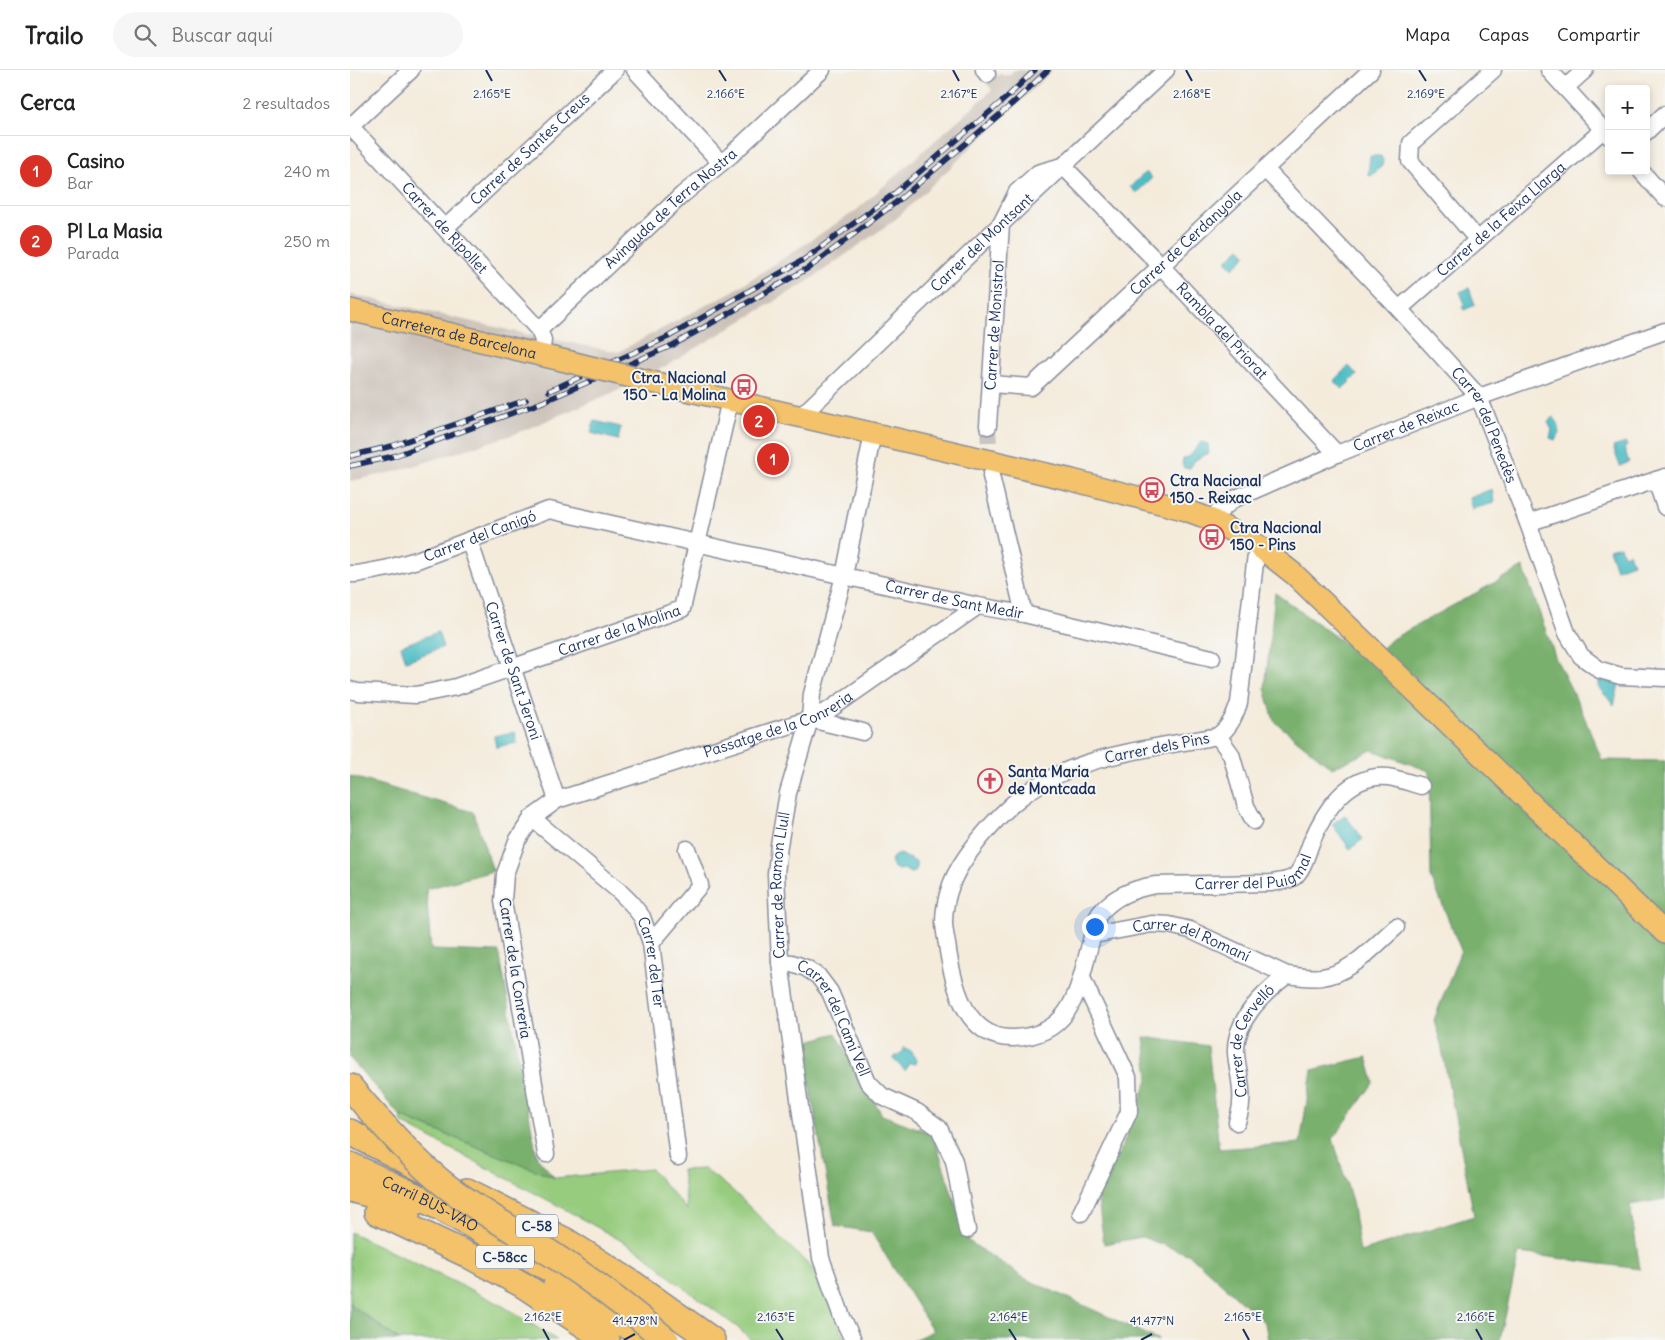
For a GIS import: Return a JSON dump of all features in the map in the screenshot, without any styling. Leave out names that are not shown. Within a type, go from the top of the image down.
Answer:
[{"type":"highway","name":"C-58cc","points":[[350,1087],[403,1147],[446,1185],[475,1206],[594,1282],[630,1309],[666,1340]]},
{"type":"highway","name":"C-58","points":[[350,1132],[566,1241],[639,1288],[712,1340]]},
{"type":"highway","name":"Carril BUS-VAO","points":[[350,1165],[441,1208],[562,1274],[660,1340]]},
{"type":"highway","name":"C-58cc","points":[[350,1189],[375,1196],[433,1219],[537,1274],[652,1340]]},
{"type":"highway","points":[[350,1200],[466,1254],[523,1285],[607,1340]]},
{"type":"main road","name":"Carretera de Barcelona","points":[[350,310],[1072,480],[1183,509],[1210,519],[1257,545],[1294,574],[1665,933]]},
{"type":"street","points":[[350,127],[410,70]]},
{"type":"street","name":"Carrer de Santes Creus","points":[[445,228],[615,70]]},
{"type":"street","points":[[635,70],[721,163]]},
{"type":"street","name":"Avinguda de Terra Nostra","points":[[539,330],[682,194],[721,163],[822,70]]},
{"type":"street","points":[[1001,224],[1017,192],[1038,174],[1063,166],[1166,70]]},
{"type":"street","name":"Carrer de Cerdanyola","points":[[991,384],[1032,388],[1371,70]]},
{"type":"street","points":[[1478,240],[1410,161],[1411,143],[1493,70]]},
{"type":"street","points":[[1549,70],[1605,132]]},
{"type":"street","points":[[1565,88],[1585,70]]},
{"type":"street","points":[[1648,130],[1665,114]]},
{"type":"street","name":"Carrer de Ripollet","points":[[350,127],[539,330]]},
{"type":"street","name":"Carrer de la Feixa Llarga","points":[[1399,309],[1605,134]]},
{"type":"street","name":"Rambla del Priorat","points":[[1063,166],[1161,266],[1337,454]]},
{"type":"street","name":"Carrer del Penedès","points":[[1265,169],[1399,309],[1479,397],[1528,523],[1566,633],[1582,656],[1600,670],[1621,676],[1665,678]]},
{"type":"street","points":[[1645,175],[1665,198]]},
{"type":"street","name":"Carrer de Monistrol","points":[[988,426],[998,242],[1001,224]]},
{"type":"street","name":"Carrer del Montsant","points":[[800,417],[1001,224]]},
{"type":"street","points":[[539,330],[543,340],[541,355]]},
{"type":"street","name":"Carrer de Reixac","points":[[1210,519],[1234,499],[1337,454],[1479,397],[1665,330]]},
{"type":"street","name":"Carrer de la Molina","points":[[350,690],[416,695],[456,687],[682,609],[730,400]]},
{"type":"street","name":"Carrer de Ramon Llull","points":[[853,1340],[842,1317],[821,1258],[780,962],[776,874],[788,793],[810,719],[812,694],[844,576],[873,434]]},
{"type":"street","points":[[991,476],[1024,614]]},
{"type":"street","points":[[1528,523],[1660,478],[1665,507]]},
{"type":"street","name":"Carrer del Canigó","points":[[350,574],[389,568],[417,560],[549,510],[697,544]]},
{"type":"street","name":"Carrer de Sant Jeroni","points":[[469,540],[557,800]]},
{"type":"street","name":"Carrer de Sant Medir","points":[[697,544],[978,606],[1024,614],[1212,658]]},
{"type":"street","name":"Carrer dels Pins","points":[[1093,934],[1082,978],[1071,1005],[1054,1026],[1041,1033],[1013,1038],[999,1036],[987,1032],[975,1023],[966,1011],[952,979],[944,923],[946,903],[958,870],[989,829],[1008,808],[1039,784],[1092,761],[1218,736],[1231,724],[1240,703],[1257,545]]},
{"type":"street","name":"Passatge de la Conreria","points":[[557,800],[810,719],[829,710],[978,606]]},
{"type":"street","points":[[810,719],[863,732]]},
{"type":"street","points":[[1218,736],[1231,754],[1246,806],[1254,821]]},
{"type":"street","name":"Carrer del Puigmal","points":[[1093,934],[1095,923],[1100,914],[1116,899],[1141,887],[1186,884],[1271,883],[1294,877],[1299,870],[1316,829],[1332,804],[1348,788],[1376,778],[1388,777],[1421,786]]},
{"type":"street","name":"Carrer de la Conreria","points":[[546,1154],[503,901],[505,874],[517,841],[532,818],[557,800]]},
{"type":"street","name":"Carrer del Ter","points":[[532,818],[625,897],[642,917],[651,943],[678,1157]]},
{"type":"street","points":[[651,943],[700,885],[687,849]]},
{"type":"street","name":"Carrer del Romaní","points":[[1093,934],[1152,924],[1169,925],[1190,930],[1287,974]]},
{"type":"street","name":"Carrer de Cervelló","points":[[1237,1122],[1242,1102],[1236,1050],[1238,1035],[1244,1020],[1258,1002],[1287,974],[1309,978],[1336,974],[1348,967],[1396,927]]},
{"type":"street","name":"Carrer del Camí Vell","points":[[780,962],[806,968],[818,976],[830,992],[868,1082],[882,1096],[917,1112],[939,1128],[954,1161],[967,1230]]},
{"type":"street","points":[[1081,1213],[1129,1112],[1128,1077],[1082,978]]},
{"type":"shaded area","points":[[1014,70],[1053,70],[896,219],[807,282],[666,366],[619,390],[515,434],[394,472],[350,481],[350,294],[526,334],[618,352],[733,291],[857,210],[992,90],[985,82],[995,73],[997,76],[1000,73],[1004,76],[1009,75]]},
{"type":"green space","points":[[1523,567],[1556,659],[1581,709],[1602,760],[1665,761],[1665,1199],[1630,1205],[1640,1269],[1519,1253],[1500,1340],[1268,1340],[1265,1323],[1190,1255],[1142,1237],[1104,1244],[1097,1192],[1122,1147],[1149,1077],[1144,1037],[1208,1046],[1219,1149],[1300,1143],[1312,1070],[1367,1057],[1374,1082],[1333,1139],[1352,1201],[1360,1252],[1474,1216],[1441,1044],[1434,1020],[1461,950],[1431,877],[1429,771],[1372,750],[1332,768],[1274,721],[1265,688],[1275,593],[1369,661],[1392,639]]},
{"type":"green space","points":[[350,776],[473,812],[493,871],[426,889],[431,950],[499,952],[537,1157],[555,1178],[400,1116],[350,1058]]},
{"type":"green space","points":[[836,1033],[882,1115],[933,1134],[967,1240],[1024,1278],[1159,1340],[913,1340],[933,1331],[871,1232],[835,1226],[802,1043]]},
{"type":"green space","points":[[400,1116],[555,1178],[651,1169],[687,1210],[682,1170],[704,1169],[731,1189],[819,1275],[845,1340],[751,1340],[737,1327],[675,1281],[645,1254],[402,1123]]},
{"type":"green space","points":[[350,1232],[498,1303],[557,1340],[399,1340],[350,1303]]},
{"type":"green space","points":[[350,1303],[353,1307],[399,1340],[350,1340]]},
{"type":"water","points":[[1370,156],[1381,156],[1383,160],[1382,166],[1371,176],[1368,175]]},
{"type":"water","points":[[1146,172],[1152,178],[1136,193],[1130,187]]},
{"type":"water","points":[[1240,248],[1247,255],[1233,268],[1226,261]]},
{"type":"water","points":[[1469,288],[1475,305],[1464,310],[1462,307],[1465,304],[1460,292]]},
{"type":"water","points":[[1349,366],[1357,375],[1342,389],[1334,380]]},
{"type":"water","points":[[1553,417],[1559,428],[1559,435],[1555,440],[1550,438],[1552,430],[1548,422]]},
{"type":"water","points":[[594,421],[621,427],[618,440],[591,433]]},
{"type":"water","points":[[1201,442],[1208,444],[1209,453],[1195,460],[1190,468],[1184,468],[1182,464],[1183,459],[1190,456]]},
{"type":"water","points":[[1626,443],[1627,446],[1624,448],[1629,462],[1620,466],[1613,447]]},
{"type":"water","points":[[1492,489],[1494,503],[1472,509],[1469,498]]},
{"type":"water","points":[[1620,546],[1623,555],[1629,553],[1633,563],[1616,569],[1609,549]]},
{"type":"water","points":[[438,632],[443,647],[406,661],[401,646]]},
{"type":"water","points":[[1600,679],[1619,684],[1614,705],[1598,687]]},
{"type":"water","points":[[515,732],[517,743],[496,747],[494,736]]},
{"type":"water","points":[[1345,815],[1363,839],[1350,849],[1332,824]]},
{"type":"water","points":[[900,854],[916,862],[915,872],[910,873],[904,869],[898,870],[893,867],[892,859]]},
{"type":"water","points":[[903,1047],[911,1051],[916,1060],[915,1064],[909,1063],[905,1071],[893,1059],[903,1052]]},
{"type":"tunnel","points":[[988,426],[990,471]]},
{"type":"railway","points":[[549,391],[668,337],[805,259],[895,193],[1006,98],[1035,70]]},
{"type":"railway","points":[[350,466],[394,456],[540,403],[673,345],[810,267],[899,200],[1012,104],[1048,70]]},
{"type":"railway","points":[[350,456],[392,446],[526,400]]},
{"type":"place","name":"Ctra. Nacional 150 - La Molina","points":[[744,387]]},
{"type":"place","name":"Pl La Masia","points":[[759,421]]},
{"type":"place","name":"Casino","points":[[773,459]]},
{"type":"place","name":"Ctra Nacional 150 - Reixac","points":[[1152,490]]},
{"type":"place","name":"Ctra Nacional 150 - Pins","points":[[1212,537]]},
{"type":"place","name":"Santa Maria de Montcada","points":[[990,781]]}]
